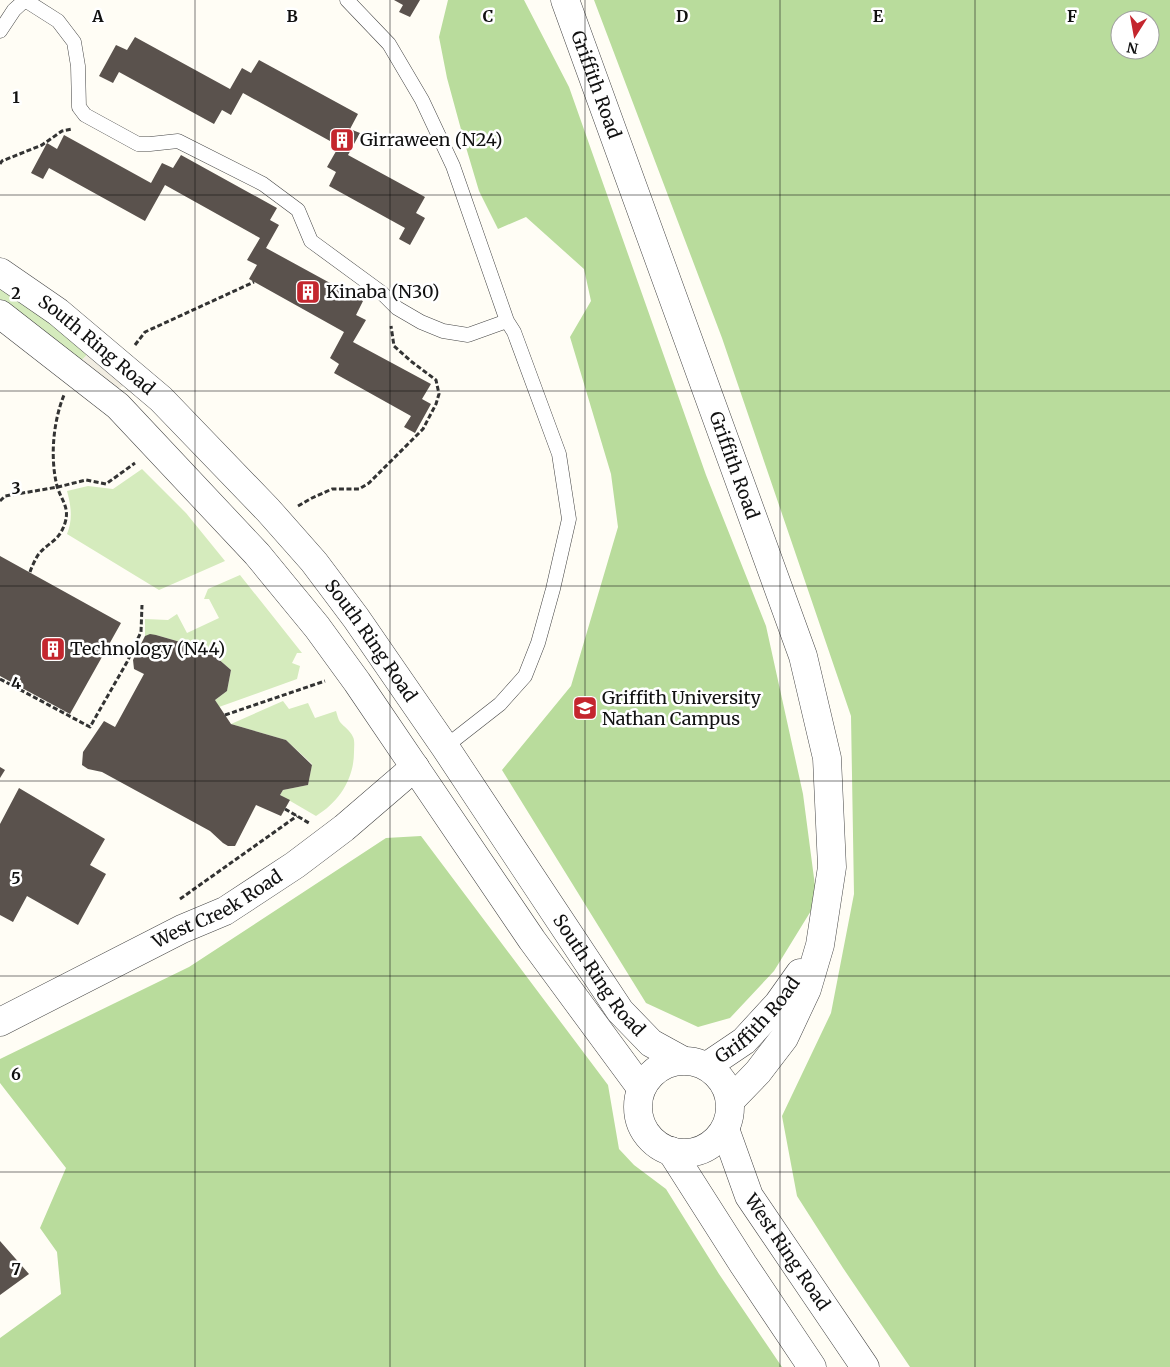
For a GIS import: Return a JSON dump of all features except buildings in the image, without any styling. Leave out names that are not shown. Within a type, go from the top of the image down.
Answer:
[{"type":"street","name":"Griffith Road","points":[[565,0],[802,656],[827,758],[832,867],[820,945],[807,989],[784,1038],[758,1072],[730,1101]]},
{"type":"street","name":"South Ring Road","points":[[0,272],[58,312],[161,399],[268,510],[314,562],[356,618],[445,747],[620,1011],[651,1043],[695,1063]]},
{"type":"street","name":"South Ring Road","points":[[0,314],[118,406],[247,543],[317,627],[532,940],[641,1088]]},
{"type":"street","name":"West Creek Road","points":[[0,1022],[182,929],[225,911],[295,865],[344,828],[415,768]]},
{"type":"street","name":"Griffith Road","points":[[695,1063],[744,1041],[778,1004],[820,945]]},
{"type":"street","points":[[670,1062],[695,1063],[718,1075],[726,1087],[730,1101],[730,1115],[725,1129],[716,1141],[702,1150],[687,1153],[671,1152],[657,1144],[646,1133],[639,1119],[638,1104],[641,1088],[648,1077],[658,1068],[670,1062]]},
{"type":"street","name":"West Ring Road","points":[[725,1129],[749,1196],[866,1367]]},
{"type":"street","points":[[671,1152],[812,1367]]},
{"type":"lane","points":[[0,31],[14,10],[25,0],[58,21],[74,42],[78,66],[79,107],[85,115],[138,144],[178,141],[263,184],[298,210],[311,241],[382,293],[397,308],[421,322],[443,331],[468,335],[507,321]]},
{"type":"lane","points":[[347,0],[389,44],[422,100],[453,166],[507,321],[514,332],[559,454],[569,518],[538,644],[525,676],[500,704],[445,747]]},
{"type":"path","points":[[0,164],[2,160],[42,145],[62,131],[73,129],[85,115]]},
{"type":"path","points":[[132,349],[145,332],[254,282]]},
{"type":"path","points":[[296,508],[332,489],[359,489],[370,483],[423,429],[436,404],[439,394],[436,380],[394,346],[390,325],[397,308]]},
{"type":"path","points":[[30,572],[39,554],[58,539],[66,522],[66,503],[58,487],[54,454],[58,411],[65,392]]},
{"type":"path","points":[[0,501],[5,496],[86,480],[106,484],[140,460]]},
{"type":"path","points":[[0,679],[90,727],[127,662],[141,632],[142,605]]},
{"type":"path","points":[[225,715],[326,680]]},
{"type":"path","points":[[285,809],[312,824]]},
{"type":"path","points":[[180,899],[297,816]]},
{"type":"green space","points":[[448,0],[524,0],[569,87],[706,475],[766,626],[803,794],[817,901],[774,971],[730,1018],[698,1027],[646,1003],[502,770],[571,686],[618,527],[611,474],[570,337],[591,301],[584,269],[526,217],[498,229],[479,191],[447,78],[439,37]]},
{"type":"green space","points":[[594,0],[1170,0],[1170,1367],[910,1367],[797,1196],[782,1116],[831,1013],[854,894],[851,716],[722,338]]},
{"type":"green space","points":[[0,283],[88,351],[86,356],[82,360],[78,360],[0,299]]},
{"type":"green space","points":[[142,469],[186,513],[225,561],[159,590],[67,534],[71,512],[67,491],[88,486],[113,489]]},
{"type":"green space","points":[[240,575],[302,653],[297,653],[292,663],[300,666],[297,679],[219,707],[215,700],[227,691],[231,670],[208,650],[156,635],[145,636],[145,619],[168,620],[177,614],[187,633],[219,618],[209,599],[204,599],[208,589]]},
{"type":"green space","points":[[283,701],[289,709],[308,703],[315,718],[336,711],[340,722],[354,739],[353,762],[344,789],[332,804],[316,816],[280,795],[283,790],[308,785],[312,764],[286,740],[231,724]]},
{"type":"green space","points":[[421,836],[608,1085],[619,1149],[634,1165],[666,1189],[719,1274],[782,1367],[0,1367],[0,1338],[61,1294],[57,1252],[40,1228],[66,1168],[0,1083],[0,1059],[189,967],[386,838]]},
{"type":"shaded area","points":[[88,351],[128,384],[119,388],[118,396],[78,360],[82,360]]},
{"type":"place","name":"Girraween (N24)","points":[[342,140]]},
{"type":"place","name":"Kinaba (N30)","points":[[308,292]]},
{"type":"place","name":"Technology (N44)","points":[[53,649]]},
{"type":"place","name":"Griffith University Nathan Campus","points":[[585,708]]}]
